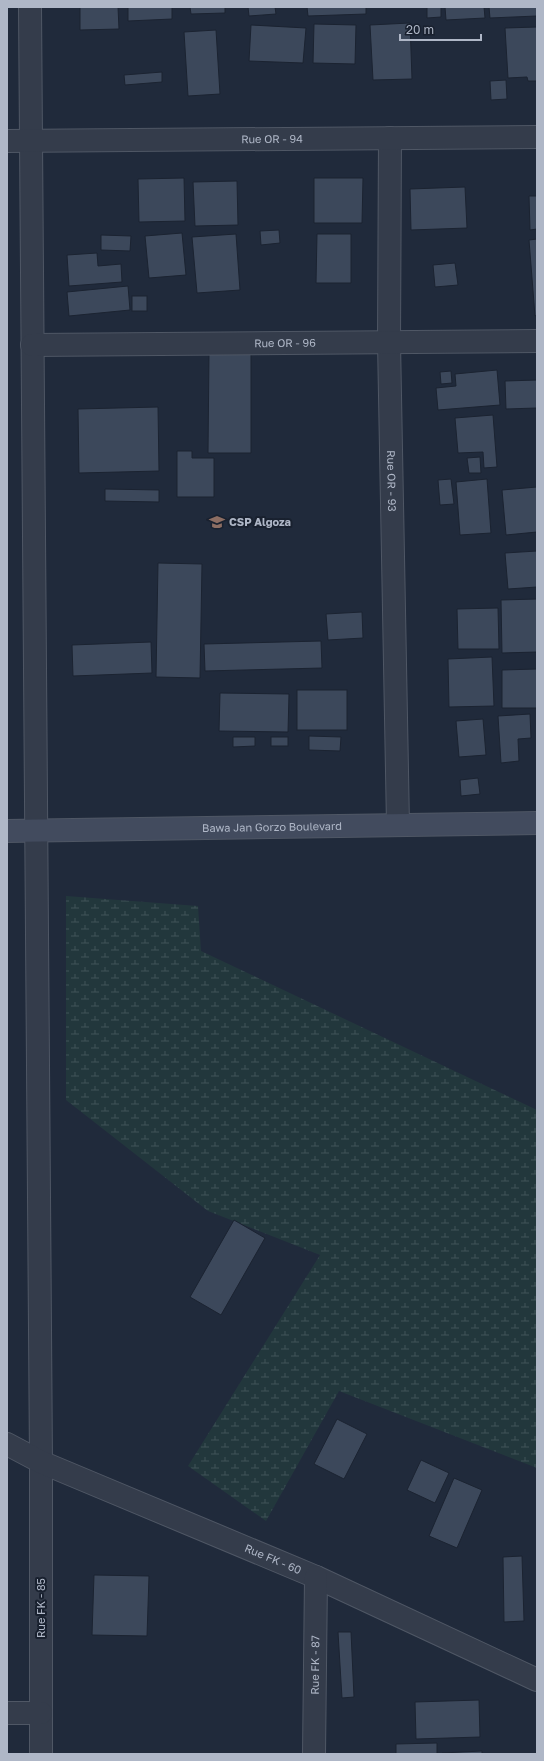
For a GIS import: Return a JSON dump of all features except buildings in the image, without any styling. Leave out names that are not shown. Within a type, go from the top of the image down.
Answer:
[{"type":"main road","name":"Bawa Jan Gorzo Boulevard","points":[[7,831],[537,823]]},
{"type":"street","name":"Rue FK - 85","points":[[30,7],[35,831],[41,1462],[41,1754]]},
{"type":"street","name":"Rue OR - 94","points":[[7,141],[537,137]]},
{"type":"street","name":"Rue OR - 93","points":[[390,138],[389,342],[398,825]]},
{"type":"street","name":"Rue OR - 96","points":[[32,345],[537,341]]},
{"type":"street","name":"Rue FK - 60","points":[[7,1444],[41,1462],[316,1577],[537,1680]]},
{"type":"street","points":[[7,1461],[41,1462]]},
{"type":"street","name":"Rue FK - 87","points":[[314,1754],[316,1577]]},
{"type":"street","points":[[7,1713],[41,1713]]},
{"type":"green space","points":[[66,896],[198,906],[201,951],[537,1110],[537,1468],[339,1391],[266,1521],[188,1466],[320,1255],[208,1211],[66,1100]]},
{"type":"place","name":"CSP Algoza","points":[[217,522]]}]
